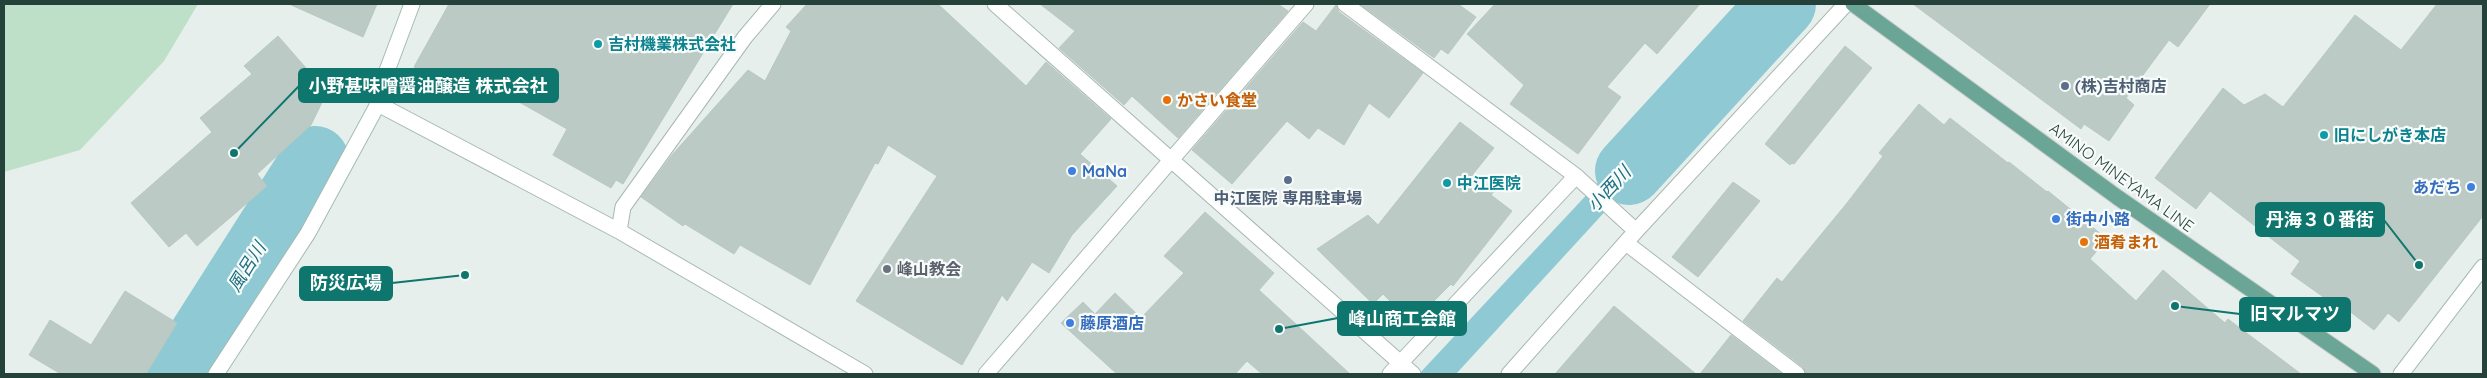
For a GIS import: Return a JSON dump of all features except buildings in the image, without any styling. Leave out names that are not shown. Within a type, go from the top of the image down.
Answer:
[{"type":"main road","name":"AMINO MINEYAMA LINE","points":[[1853,4],[2117,197],[2373,374]]},
{"type":"street","points":[[216,374],[308,233],[378,104],[385,76],[412,4]]},
{"type":"street","points":[[619,231],[622,207],[745,37],[774,4]]},
{"type":"street","points":[[994,4],[1406,369]]},
{"type":"street","points":[[986,374],[1306,4]]},
{"type":"street","points":[[1345,4],[1579,179],[1636,231]]},
{"type":"street","points":[[1510,374],[1626,242],[1846,4]]},
{"type":"street","points":[[378,104],[619,231],[865,374]]},
{"type":"street","points":[[1390,374],[1406,369],[1579,179]]},
{"type":"street","points":[[1626,242],[1797,374]]},
{"type":"street","points":[[2401,374],[2483,267]]},
{"type":"green space","points":[[4,4],[198,4],[164,61],[80,150],[4,172]]},
{"type":"water","points":[[1680,95],[1699,109],[1456,374],[1419,374]]},
{"type":"waterway","name":"小西川","points":[[1629,171],[1782,4]]},
{"type":"waterway","name":"風呂川","points":[[179,374],[315,160]]},
{"type":"place","name":"吉村機業株式会社","points":[[598,44]]},
{"type":"place","name":"(株)吉村商店","points":[[2065,86]]},
{"type":"place","name":"かさい食堂","points":[[1167,100]]},
{"type":"place","name":"旧にしがき本店","points":[[2324,135]]},
{"type":"place","name":"小野甚味噌醤油醸造 株式会社","points":[[234,153]]},
{"type":"place","name":"MaNa","points":[[1072,171]]},
{"type":"place","name":"中江医院 専用駐車場","points":[[1288,180]]},
{"type":"place","name":"中江医院","points":[[1447,183]]},
{"type":"place","name":"あだち","points":[[2471,187]]},
{"type":"place","name":"街中小路","points":[[2056,219]]},
{"type":"place","name":"酒肴まれ","points":[[2084,242]]},
{"type":"place","name":"丹海３０番街","points":[[2419,265]]},
{"type":"place","name":"峰山教会","points":[[887,269]]},
{"type":"place","name":"防災広場","points":[[465,275]]},
{"type":"place","name":"旧マルマツ","points":[[2175,306]]},
{"type":"place","name":"藤原酒店","points":[[1070,323]]},
{"type":"place","name":"峰山商工会館","points":[[1279,329]]}]
